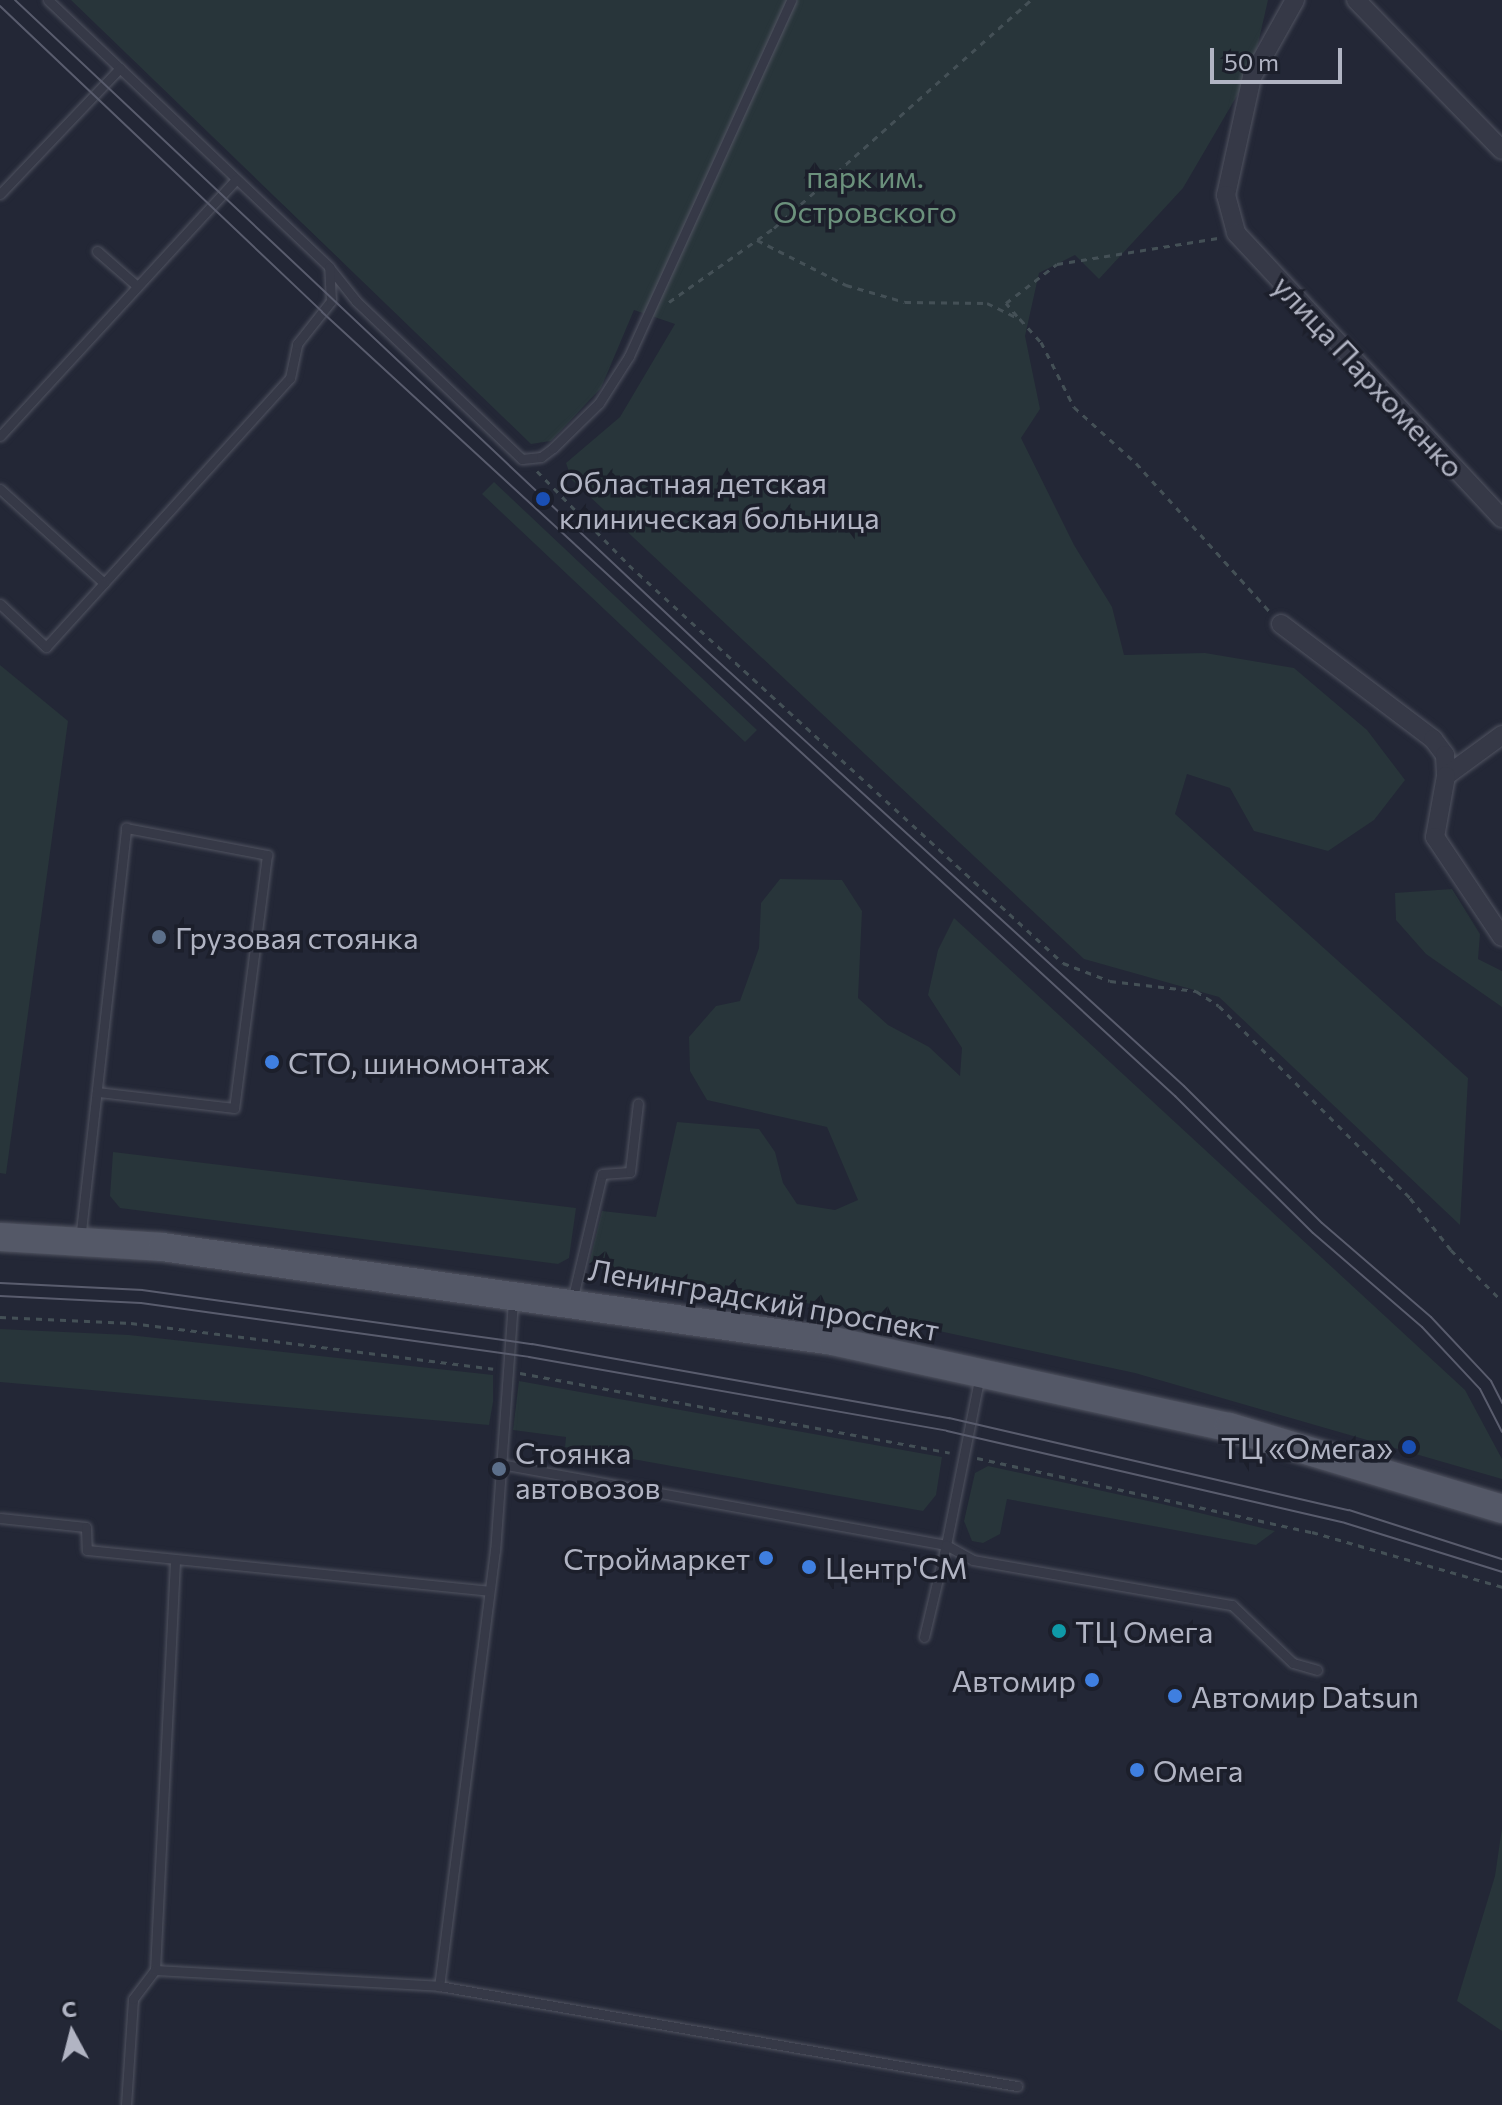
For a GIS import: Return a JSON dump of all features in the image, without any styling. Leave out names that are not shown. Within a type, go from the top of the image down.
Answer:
[{"type":"main road","name":"Ленинградский проспект","points":[[0,1237],[80,1240],[513,1293],[833,1341],[1229,1427],[1502,1509]]},
{"type":"street","points":[[1236,233],[1226,195],[1252,77],[1295,0]]},
{"type":"street","points":[[1356,0],[1502,150]]},
{"type":"street","name":"улица Пархоменко","points":[[1236,233],[1502,518]]},
{"type":"street","points":[[1281,624],[1433,739],[1445,755],[1446,776],[1435,837],[1502,937]]},
{"type":"street","points":[[1446,776],[1502,735]]},
{"type":"lane","points":[[48,0],[329,267],[356,301],[522,459],[541,457],[599,403],[629,356],[640,323],[791,0]]},
{"type":"lane","points":[[0,194],[120,68]]},
{"type":"lane","points":[[0,436],[235,180]]},
{"type":"lane","points":[[97,251],[137,286]]},
{"type":"lane","points":[[0,604],[46,647],[290,378],[297,344],[331,301],[329,267]]},
{"type":"lane","points":[[0,489],[104,583]]},
{"type":"lane","points":[[80,1240],[126,828],[267,855],[234,1108],[97,1092]]},
{"type":"lane","points":[[572,1301],[602,1174],[630,1172],[638,1103]]},
{"type":"lane","points":[[439,1986],[489,1591],[513,1293]]},
{"type":"lane","points":[[924,1637],[981,1371]]},
{"type":"lane","points":[[500,1464],[946,1545],[973,1560],[1232,1605],[1293,1663],[1317,1670]]},
{"type":"lane","points":[[0,1518],[86,1527],[87,1550],[489,1591]]},
{"type":"lane","points":[[126,2105],[133,1999],[155,1970],[175,1559]]},
{"type":"lane","points":[[155,1970],[439,1986],[1017,2086]]},
{"type":"path","points":[[640,323],[757,240],[1031,0]]},
{"type":"path","points":[[1236,233],[1186,246],[1057,264],[1006,303],[1041,342],[1074,407],[1136,463],[1281,624]]},
{"type":"path","points":[[757,240],[846,285],[905,302],[987,303],[1020,319]]},
{"type":"path","points":[[522,459],[563,493],[629,565],[1063,963],[1110,981],[1196,991],[1219,1006],[1410,1198],[1451,1250],[1502,1301]]},
{"type":"path","points":[[0,1317],[131,1323],[507,1371],[965,1455],[1312,1532],[1502,1587]]},
{"type":"green space","name":"парк им. Островского","points":[[71,0],[1268,0],[1252,70],[1183,188],[1099,279],[1075,255],[1039,273],[1025,336],[1040,409],[1021,438],[1074,545],[1112,607],[1124,655],[1205,653],[1294,668],[1367,730],[1405,780],[1374,820],[1328,851],[1254,831],[1230,788],[1187,774],[1175,814],[1468,1078],[1460,1225],[1219,997],[1084,959],[572,480],[566,463],[620,417],[675,324],[634,310],[601,388],[551,441],[531,444]]},
{"type":"green space","points":[[494,482],[757,730],[745,742],[482,494]]},
{"type":"green space","points":[[0,665],[68,721],[6,1174],[0,1173]]},
{"type":"green space","points":[[780,879],[842,880],[862,911],[858,998],[888,1025],[929,1047],[960,1076],[962,1048],[928,995],[938,950],[954,918],[1465,1390],[1502,1459],[1502,1479],[1135,1373],[818,1305],[610,1272],[589,1263],[602,1211],[656,1217],[677,1122],[759,1129],[775,1152],[783,1183],[797,1204],[835,1210],[858,1200],[827,1127],[707,1100],[690,1071],[689,1037],[716,1006],[740,1001],[759,948],[761,903]]},
{"type":"green space","points":[[1452,889],[1480,934],[1478,959],[1502,971],[1502,1007],[1426,954],[1396,920],[1395,893]]},
{"type":"green space","points":[[113,1152],[576,1208],[569,1258],[558,1264],[120,1208],[110,1196]]},
{"type":"green space","points":[[0,1329],[129,1335],[493,1375],[493,1402],[489,1425],[0,1382]]},
{"type":"green space","points":[[519,1381],[942,1457],[936,1495],[923,1511],[565,1447],[566,1437],[513,1430]]},
{"type":"green space","points":[[988,1466],[1275,1531],[1256,1545],[1007,1499],[1000,1534],[983,1543],[972,1541],[964,1521],[975,1473]]},
{"type":"green space","points":[[1502,1828],[1502,2031],[1457,2001],[1495,1876]]},
{"type":"tram line","points":[[15,0],[701,646],[1184,1086],[1322,1223],[1431,1317],[1491,1381],[1502,1403]]},
{"type":"tram line","points":[[0,6],[322,312],[1175,1096],[1313,1233],[1422,1327],[1480,1389],[1502,1432]]},
{"type":"tram line","points":[[0,1283],[142,1290],[532,1344],[949,1418],[1349,1510],[1502,1559]]},
{"type":"tram line","points":[[0,1296],[141,1303],[529,1357],[947,1431],[1345,1523],[1502,1572]]},
{"type":"place","name":"Областная детская клиническая больница","points":[[543,499]]},
{"type":"place","name":"Грузовая стоянка","points":[[159,937]]},
{"type":"place","name":"СТО, шиномонтаж","points":[[272,1062]]},
{"type":"place","name":"ТЦ «Омега»","points":[[1409,1447]]},
{"type":"place","name":"Стоянка автовозов","points":[[499,1469]]},
{"type":"place","name":"Строймаркет","points":[[766,1558]]},
{"type":"place","name":"Центр'СМ","points":[[809,1567]]},
{"type":"place","name":"ТЦ Омега","points":[[1059,1631]]},
{"type":"place","name":"Автомир","points":[[1092,1680]]},
{"type":"place","name":"Автомир Datsun","points":[[1175,1696]]},
{"type":"place","name":"Омега","points":[[1137,1770]]}]
